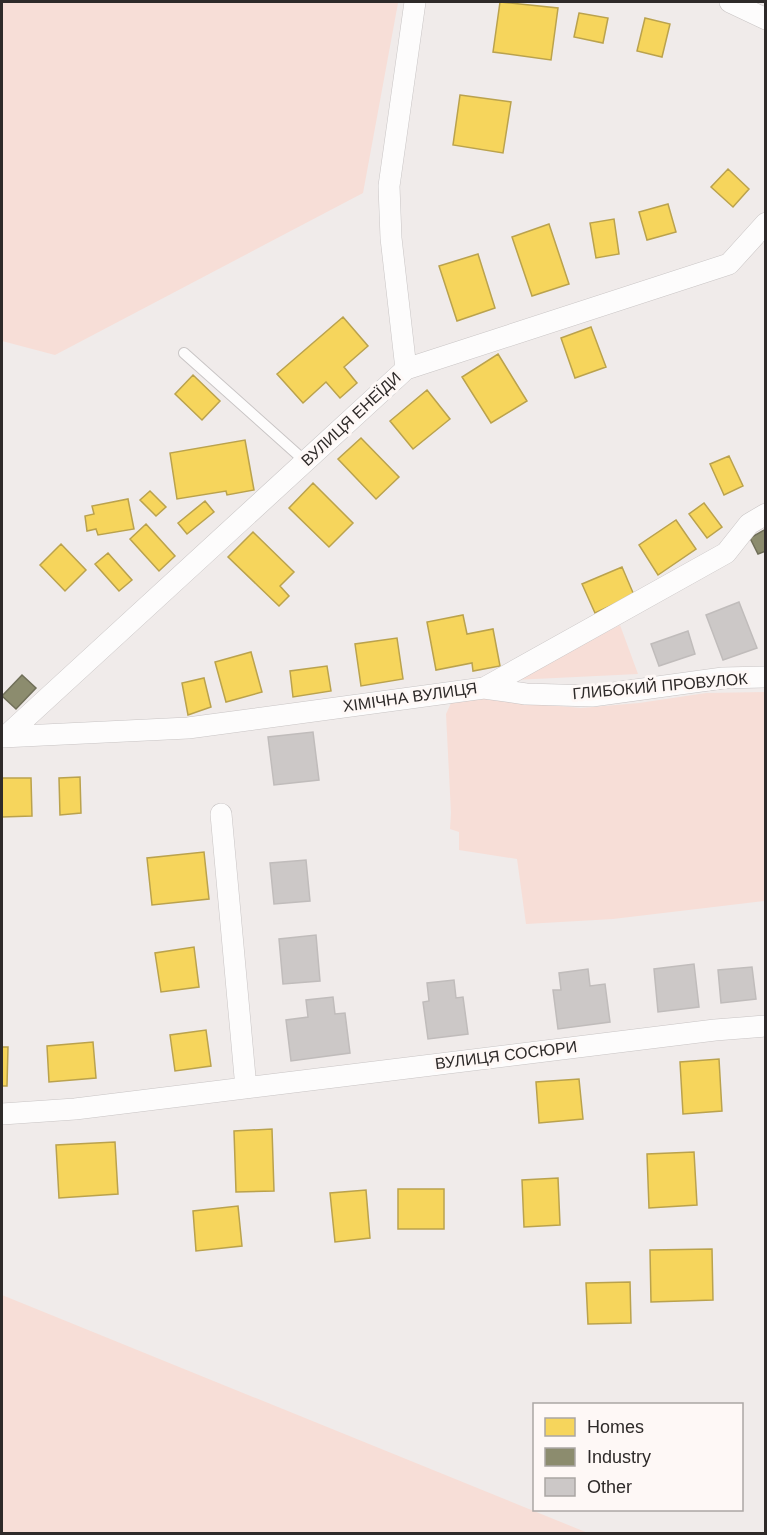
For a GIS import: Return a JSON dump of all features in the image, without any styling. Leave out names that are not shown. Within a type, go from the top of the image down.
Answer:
[{"type":"street","points":[[406,369],[391,237],[389,186],[415,2]]},
{"type":"street","points":[[730,2],[765,19]]},
{"type":"street","name":"ВУЛИЦЯ ЕНЕЇДИ","points":[[3,737],[406,369],[729,264],[765,223]]},
{"type":"street","name":"ХІМІЧНА ВУЛИЦЯ","points":[[3,737],[188,728],[484,688],[726,553],[749,524],[765,514]]},
{"type":"street","name":"ГЛИБОКИЙ ПРОВУЛОК","points":[[484,688],[526,694],[592,696],[723,678],[765,677]]},
{"type":"street","points":[[221,814],[246,1088]]},
{"type":"street","name":"ВУЛИЦЯ СОСЮРИ","points":[[2,1114],[75,1109],[715,1030],[765,1026]]},
{"type":"lane","points":[[184,353],[306,462]]},
{"type":"shaded area","points":[[2,2],[398,3],[363,193],[55,355],[2,341]]},
{"type":"shaded area","points":[[620,625],[638,674],[514,680]]},
{"type":"shaded area","points":[[765,692],[765,901],[613,919],[526,924],[517,859],[459,850],[459,832],[450,829],[446,714],[451,703],[493,697],[524,703],[581,708],[639,703],[706,693]]},
{"type":"shaded area","points":[[2,1295],[588,1533],[2,1533]]},
{"type":"building: Homes","points":[[500,2],[558,8],[551,60],[493,52]]},
{"type":"building: Homes","points":[[579,13],[608,18],[603,43],[574,37]]},
{"type":"building: Homes","points":[[645,18],[670,24],[662,57],[637,51]]},
{"type":"building: Homes","points":[[460,95],[511,102],[503,153],[453,145]]},
{"type":"building: Homes","points":[[728,169],[749,189],[733,207],[711,187]]},
{"type":"building: Homes","points":[[668,204],[676,232],[647,240],[639,212]]},
{"type":"building: Homes","points":[[614,219],[619,254],[596,258],[590,223]]},
{"type":"building: Homes","points":[[549,224],[569,284],[532,296],[512,237]]},
{"type":"building: Homes","points":[[478,254],[495,308],[457,321],[439,266]]},
{"type":"building: Homes","points":[[343,317],[368,346],[344,367],[357,383],[340,398],[326,382],[303,403],[277,374]]},
{"type":"building: Homes","points":[[591,327],[606,367],[575,378],[561,338]]},
{"type":"building: Homes","points":[[498,354],[527,401],[491,423],[462,377]]},
{"type":"building: Homes","points":[[193,375],[220,401],[202,420],[175,394]]},
{"type":"building: Homes","points":[[427,390],[450,419],[413,449],[390,421]]},
{"type":"building: Homes","points":[[361,438],[399,477],[376,499],[338,459]]},
{"type":"building: Homes","points":[[245,440],[254,490],[227,495],[226,491],[177,499],[170,453]]},
{"type":"building: Homes","points":[[729,456],[743,486],[724,495],[710,464]]},
{"type":"building: Homes","points":[[313,483],[353,523],[329,547],[289,508]]},
{"type":"building: Homes","points":[[150,491],[166,507],[156,516],[140,500]]},
{"type":"building: Homes","points":[[128,499],[134,529],[98,535],[96,529],[87,531],[85,516],[94,514],[92,506]]},
{"type":"building: Homes","points":[[205,501],[214,512],[187,534],[178,523]]},
{"type":"building: Homes","points":[[704,503],[722,527],[707,538],[689,514]]},
{"type":"building: Homes","points":[[676,520],[696,549],[658,575],[639,545]]},
{"type":"building: Homes","points":[[146,524],[175,556],[159,571],[130,539]]},
{"type":"building: Homes","points":[[253,532],[294,572],[280,586],[289,596],[279,606],[228,557]]},
{"type":"building: Homes","points":[[61,544],[86,570],[65,591],[40,565]]},
{"type":"building: Homes","points":[[108,553],[132,580],[119,591],[95,564]]},
{"type":"building: Homes","points":[[622,567],[634,595],[595,613],[582,584]]},
{"type":"building: Homes","points":[[463,615],[467,634],[493,629],[500,666],[473,671],[472,663],[436,670],[427,622]]},
{"type":"building: Homes","points":[[397,638],[403,679],[361,686],[355,644]]},
{"type":"building: Homes","points":[[251,652],[262,692],[226,702],[215,662]]},
{"type":"building: Homes","points":[[327,666],[331,691],[293,697],[290,671]]},
{"type":"building: Homes","points":[[204,678],[211,707],[188,715],[182,683]]},
{"type":"building: Homes","points":[[80,777],[81,813],[60,815],[59,778]]},
{"type":"building: Homes","points":[[2,778],[31,778],[32,816],[2,817]]},
{"type":"building: Homes","points":[[204,852],[209,899],[152,905],[147,858]]},
{"type":"building: Homes","points":[[194,947],[199,987],[161,992],[155,953]]},
{"type":"building: Homes","points":[[206,1030],[211,1066],[175,1071],[170,1035]]},
{"type":"building: Homes","points":[[93,1042],[96,1078],[49,1082],[47,1046]]},
{"type":"building: Homes","points":[[2,1047],[8,1047],[7,1086],[2,1086]]},
{"type":"building: Homes","points":[[719,1059],[722,1111],[683,1114],[680,1062]]},
{"type":"building: Homes","points":[[579,1079],[583,1119],[539,1123],[536,1082]]},
{"type":"building: Homes","points":[[272,1129],[274,1191],[236,1192],[234,1131]]},
{"type":"building: Homes","points":[[115,1142],[118,1194],[59,1198],[56,1145]]},
{"type":"building: Homes","points":[[694,1152],[697,1205],[649,1208],[647,1154]]},
{"type":"building: Homes","points":[[558,1178],[560,1225],[524,1227],[522,1180]]},
{"type":"building: Homes","points":[[398,1189],[444,1189],[444,1229],[398,1229]]},
{"type":"building: Homes","points":[[366,1190],[370,1238],[335,1242],[330,1193]]},
{"type":"building: Homes","points":[[238,1206],[242,1246],[196,1251],[193,1211]]},
{"type":"building: Homes","points":[[712,1249],[713,1300],[651,1302],[650,1250]]},
{"type":"building: Homes","points":[[630,1282],[631,1323],[588,1324],[586,1283]]},
{"type":"building: Industry","points":[[766,529],[766,551],[758,554],[750,538]]},
{"type":"building: Industry","points":[[22,675],[36,688],[16,709],[2,696]]},
{"type":"building: Other","points":[[739,602],[757,648],[723,660],[706,615]]},
{"type":"building: Other","points":[[688,631],[695,654],[659,666],[651,644]]},
{"type":"building: Other","points":[[313,732],[319,780],[274,785],[268,737]]},
{"type":"building: Other","points":[[306,860],[310,901],[274,904],[270,863]]},
{"type":"building: Other","points":[[316,935],[320,981],[283,984],[279,939]]},
{"type":"building: Other","points":[[694,964],[699,1007],[658,1012],[654,969]]},
{"type":"building: Other","points":[[752,967],[756,999],[721,1003],[718,970]]},
{"type":"building: Other","points":[[588,969],[590,986],[605,984],[610,1022],[558,1029],[553,990],[561,990],[559,973]]},
{"type":"building: Other","points":[[454,980],[456,998],[463,997],[468,1034],[428,1039],[423,1002],[429,1001],[427,983]]},
{"type":"building: Other","points":[[333,997],[335,1014],[345,1013],[350,1053],[291,1061],[286,1020],[308,1017],[306,1000]]}]
